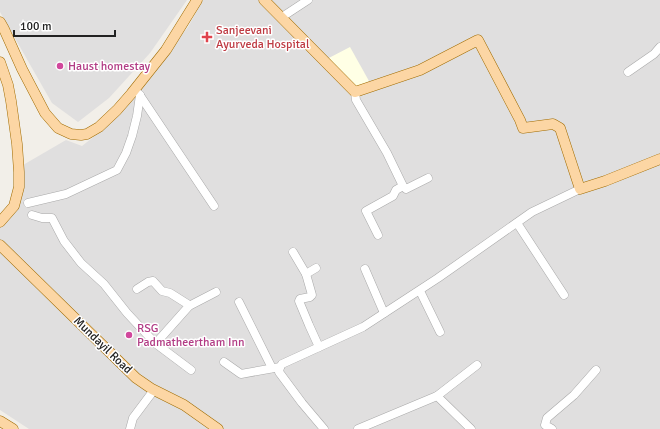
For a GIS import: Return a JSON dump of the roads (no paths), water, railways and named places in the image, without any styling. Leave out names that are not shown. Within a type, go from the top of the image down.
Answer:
[{"type":"main road","points":[[0,22],[45,113],[58,128],[71,134],[81,136],[99,127],[137,92],[166,50],[197,0]]},
{"type":"main road","points":[[264,0],[355,92],[420,70],[478,40],[523,128],[553,124],[560,128],[580,189],[605,181],[660,159]]},
{"type":"main road","points":[[0,62],[8,85],[11,101],[19,172],[19,188],[14,206],[0,222]]},
{"type":"main road","name":"Mundayil Road","points":[[0,245],[136,378],[154,390],[184,405],[218,429]]},
{"type":"main road","points":[[0,421],[14,429]]},
{"type":"street","points":[[282,17],[308,0]]},
{"type":"street","points":[[628,72],[654,54],[660,47]]},
{"type":"street","points":[[28,204],[66,194],[117,170],[126,153],[132,136],[137,116],[137,92]]},
{"type":"street","points":[[137,92],[214,206]]},
{"type":"street","points":[[355,92],[356,100],[385,149],[403,186],[406,189],[428,178]]},
{"type":"street","points":[[378,236],[366,211],[393,196],[396,190],[403,186]]},
{"type":"street","points":[[224,362],[241,374],[276,367],[363,327],[420,291],[532,212],[580,189]]},
{"type":"street","points":[[32,215],[42,218],[52,218],[64,241],[80,264],[104,284],[127,313],[155,343],[191,370]]},
{"type":"street","points":[[517,223],[564,295]]},
{"type":"street","points":[[293,252],[306,274],[312,294],[310,297],[300,299],[299,301],[308,325],[319,347]]},
{"type":"street","points":[[306,274],[316,268]]},
{"type":"street","points":[[365,269],[384,314]]},
{"type":"street","points":[[137,289],[148,282],[153,281],[162,291],[170,293],[189,306]]},
{"type":"street","points":[[420,291],[440,332]]},
{"type":"street","points":[[155,343],[189,306],[216,292]]},
{"type":"street","points":[[239,302],[279,372],[324,429]]},
{"type":"street","points":[[358,429],[437,396],[477,365]]},
{"type":"street","points":[[552,429],[545,425],[547,418],[574,395],[596,370]]},
{"type":"street","points":[[130,429],[133,418],[154,390]]},
{"type":"street","points":[[437,396],[471,429]]},
{"type":"place","name":"Sanjeevani Ayurveda Hospital","points":[[207,37]]},
{"type":"place","name":"Haust homestay","points":[[60,66]]},
{"type":"place","name":"RSG Padmatheertham Inn","points":[[129,335]]}]
